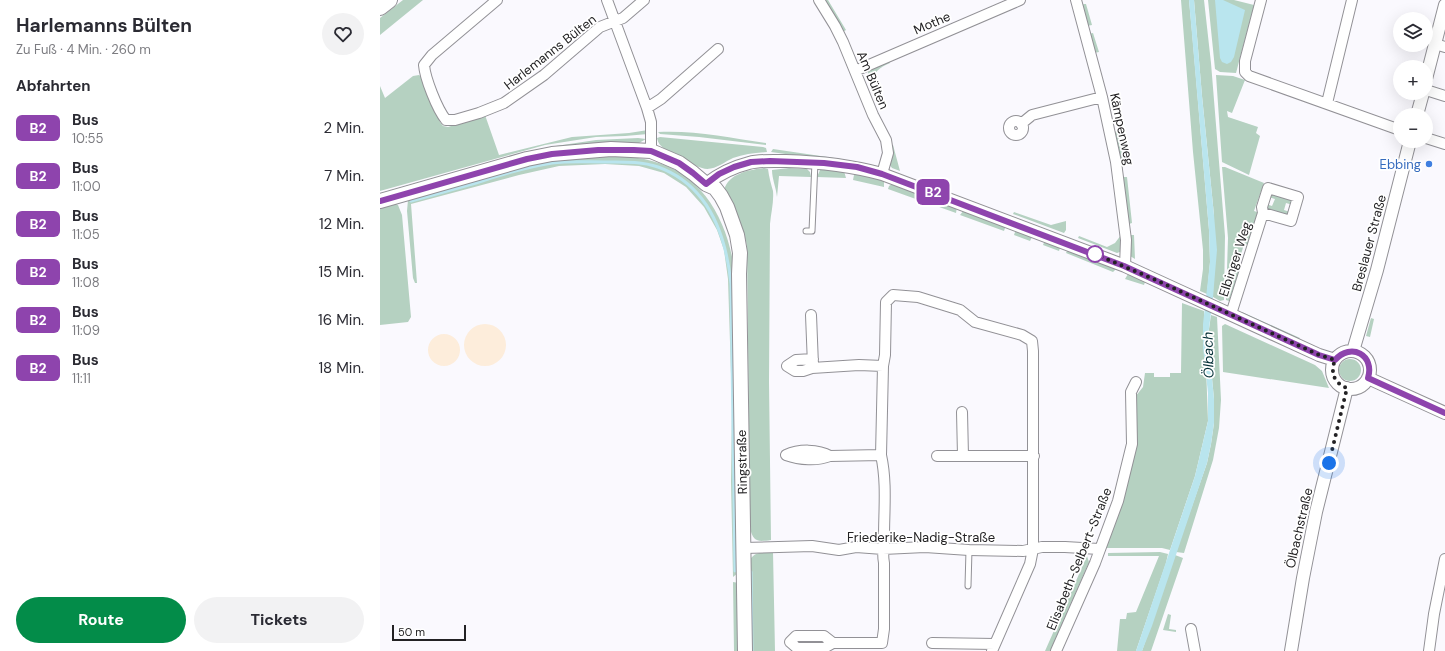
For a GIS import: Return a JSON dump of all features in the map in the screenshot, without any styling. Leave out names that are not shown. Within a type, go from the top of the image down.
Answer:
[{"type":"main road","points":[[380,7],[389,0]]},
{"type":"main road","points":[[380,201],[527,159],[552,154],[611,150],[651,151],[679,163],[706,184]]},
{"type":"main road","name":"Ringstraße","points":[[706,184],[730,238],[739,274],[745,651]]},
{"type":"street","name":"Harlemanns Bülten","points":[[497,0],[432,55],[424,65],[427,80],[440,111],[446,120],[455,120],[479,113],[504,103],[544,76],[600,28],[606,24],[623,18],[644,0]]},
{"type":"street","name":"Harlemanns Bülten","points":[[607,0],[647,108],[651,122],[651,151]]},
{"type":"street","name":"Am Bülten","points":[[819,0],[838,32],[873,115],[886,140],[888,152],[882,174]]},
{"type":"street","name":"Mothe","points":[[854,71],[1020,0]]},
{"type":"street","name":"Kämpenweg","points":[[1076,0],[1102,98],[1119,183],[1126,240],[1124,266]]},
{"type":"street","points":[[1261,0],[1245,61],[1245,72],[1249,76],[1393,127]]},
{"type":"street","points":[[1328,103],[1352,0]]},
{"type":"street","points":[[1433,62],[1440,45],[1445,5]]},
{"type":"street","points":[[647,108],[672,89],[718,49]]},
{"type":"street","points":[[1433,92],[1445,96]]},
{"type":"street","points":[[1021,124],[1032,115],[1102,98]]},
{"type":"street","points":[[1433,140],[1445,144]]},
{"type":"street","name":"Breslauer Straße","points":[[1353,351],[1379,263],[1408,148]]},
{"type":"street","points":[[706,184],[719,174],[734,167],[751,162],[815,162],[857,167],[882,174],[1124,266],[1319,355],[1335,360]]},
{"type":"street","name":"Elbinger Weg","points":[[1231,314],[1263,213]]},
{"type":"street","points":[[790,642],[797,648],[824,648],[833,643],[881,647],[884,629],[884,563],[882,554],[884,469],[881,455],[883,366],[886,355],[886,302],[893,295],[918,297],[960,310],[975,322],[1022,335],[1032,341],[1034,456],[1033,549],[1030,564],[994,647],[932,643]]},
{"type":"street","points":[[811,315],[812,364],[883,366]]},
{"type":"street","points":[[1353,351],[1362,355],[1366,359],[1370,370],[1368,378],[1362,384],[1358,387],[1347,388],[1342,386],[1334,377],[1332,372],[1335,360],[1344,352],[1353,351]]},
{"type":"street","points":[[1368,378],[1445,413]]},
{"type":"street","name":"Elisabeth-Selbert-Straße","points":[[1056,651],[1095,562],[1115,511],[1132,444],[1131,392],[1136,382]]},
{"type":"street","name":"Ölbachstraße","points":[[1291,651],[1316,512],[1347,388]]},
{"type":"street","points":[[962,412],[962,456]]},
{"type":"street","points":[[830,456],[881,455]]},
{"type":"street","points":[[937,456],[1034,456]]},
{"type":"street","name":"Friederike-Nadig-Straße","points":[[743,548],[801,546],[839,550],[856,547],[883,549],[925,547],[969,550],[1023,551],[1065,547],[1077,549],[1099,549]]},
{"type":"street","points":[[1429,651],[1434,614],[1445,559]]},
{"type":"street","points":[[1191,629],[1195,651]]},
{"type":"lane","points":[[806,231],[812,231],[815,162]]},
{"type":"lane","points":[[968,586],[969,550]]},
{"type":"shaded area","points":[[485,324],[500,330],[506,345],[500,360],[485,366],[470,360],[464,345],[470,330]]},
{"type":"shaded area","points":[[444,334],[450,335],[457,341],[460,350],[459,356],[453,363],[444,366],[438,365],[431,359],[428,350],[429,344],[435,337]]},
{"type":"green space","points":[[403,0],[423,0],[380,35],[380,18]]},
{"type":"green space","points":[[824,0],[828,0],[846,30],[843,32]]},
{"type":"green space","points":[[1181,0],[1189,0],[1192,32],[1209,230],[1210,262],[1207,294],[1200,291],[1203,269],[1203,250],[1193,152]]},
{"type":"green space","points":[[1194,0],[1204,0],[1211,63],[1225,236],[1224,300],[1220,301],[1213,297],[1214,215]]},
{"type":"green space","points":[[1208,0],[1234,0],[1254,5],[1236,73],[1220,72],[1215,69]]},
{"type":"green space","points":[[1086,4],[1092,25],[1087,26],[1082,5]]},
{"type":"green space","points":[[1093,33],[1099,52],[1094,53],[1088,34]]},
{"type":"green space","points":[[889,60],[890,63],[880,68],[876,73],[872,84],[868,75],[868,70]]},
{"type":"green space","points":[[419,75],[423,78],[440,122],[443,126],[448,127],[485,115],[499,155],[572,137],[629,133],[648,130],[648,134],[596,137],[545,145],[380,191],[380,86],[385,98],[413,76]]},
{"type":"green space","points":[[1216,75],[1233,76],[1245,80],[1232,113],[1227,111],[1228,117],[1258,127],[1256,133],[1260,136],[1249,175],[1222,162]]},
{"type":"green space","points":[[1118,131],[1123,159],[1118,161],[1112,132]]},
{"type":"green space","points":[[658,132],[685,132],[712,135],[766,143],[766,145],[660,134]]},
{"type":"green space","points":[[660,137],[763,147],[766,148],[767,152],[733,158],[714,168],[706,169],[695,165],[664,148],[658,141],[657,138]]},
{"type":"green space","points":[[646,139],[639,143],[590,143],[535,152],[383,195],[381,193],[549,147],[596,140]]},
{"type":"green space","points":[[891,145],[893,145],[900,171],[892,168],[889,164]]},
{"type":"green space","points":[[773,149],[841,159],[871,166],[771,152]]},
{"type":"green space","points":[[588,156],[644,159],[670,167],[685,176],[710,202],[719,217],[726,234],[734,269],[738,573],[733,577],[731,481],[732,406],[728,279],[724,250],[717,230],[704,207],[686,187],[664,173],[639,166],[605,164],[559,166],[519,175],[411,204],[417,283],[415,283],[413,278],[407,211],[408,200],[546,160]]},
{"type":"green space","points":[[1222,167],[1264,183],[1254,211],[1257,212],[1258,216],[1248,245],[1244,244],[1238,265],[1240,270],[1229,301],[1226,300],[1228,238]]},
{"type":"green space","points":[[764,168],[768,169],[773,191],[770,224],[769,382],[771,540],[759,541],[753,536],[750,528],[747,248],[746,241],[724,190],[730,180],[740,173]]},
{"type":"green space","points":[[789,168],[807,169],[810,172],[811,177],[779,176],[777,197],[772,170]]},
{"type":"green space","points":[[820,170],[844,171],[846,178],[817,177]]},
{"type":"green space","points":[[859,174],[884,181],[884,187],[853,180],[854,175]]},
{"type":"green space","points":[[1123,177],[1127,177],[1132,223],[1129,224],[1121,180]]},
{"type":"green space","points":[[892,184],[924,195],[924,202],[888,189]]},
{"type":"green space","points":[[1274,192],[1291,198],[1293,205],[1286,203],[1284,210],[1290,212],[1290,214],[1285,216],[1267,210],[1266,204],[1272,206],[1275,199],[1268,197]]},
{"type":"green space","points":[[931,198],[957,207],[956,213],[928,203]]},
{"type":"green space","points":[[394,203],[398,205],[402,215],[411,317],[408,322],[380,325],[380,206]]},
{"type":"green space","points":[[964,210],[1006,225],[1004,231],[960,215]]},
{"type":"green space","points":[[1014,212],[1051,225],[1066,221],[1066,230],[1064,233],[1013,214]]},
{"type":"green space","points":[[1016,229],[1033,235],[1030,241],[1014,235]]},
{"type":"green space","points":[[1121,235],[1122,248],[1120,252],[1117,253],[1078,238],[1079,236],[1107,247],[1115,243]]},
{"type":"green space","points":[[1130,235],[1134,235],[1135,259],[1130,256]]},
{"type":"green space","points":[[1045,240],[1061,245],[1059,251],[1043,245]]},
{"type":"green space","points":[[1068,249],[1116,269],[1113,272],[1066,253]]},
{"type":"green space","points":[[1128,274],[1145,282],[1144,285],[1125,279]]},
{"type":"green space","points":[[1182,303],[1204,311],[1208,421],[1195,476],[1170,550],[1162,548],[1103,548],[1120,507],[1135,397],[1143,387],[1145,373],[1154,373],[1154,377],[1170,377],[1170,373],[1181,373]]},
{"type":"green space","points":[[1242,312],[1300,338],[1299,339],[1243,315]]},
{"type":"green space","points":[[1211,315],[1217,317],[1221,400],[1219,428],[1213,460],[1184,553],[1176,552],[1207,463],[1211,444],[1214,423],[1214,399],[1208,336]]},
{"type":"green space","points":[[1371,318],[1374,319],[1370,337],[1366,336]]},
{"type":"green space","points":[[1225,324],[1315,365],[1322,371],[1329,388],[1223,372],[1222,326]]},
{"type":"green space","points":[[1350,359],[1358,362],[1361,370],[1358,378],[1350,381],[1342,378],[1339,370],[1342,362]]},
{"type":"green space","points":[[773,552],[775,651],[750,651],[748,563],[755,555]]},
{"type":"green space","points":[[1160,552],[1168,554],[1166,563],[1136,651],[1117,651],[1120,619],[1126,619],[1127,613],[1136,612],[1159,556],[1108,556],[1108,553]]},
{"type":"green space","points":[[1175,555],[1183,558],[1151,651],[1142,651]]},
{"type":"green space","points":[[1087,556],[1089,562],[1050,651],[1045,651]]},
{"type":"green space","points":[[733,582],[739,583],[739,651],[734,651]]},
{"type":"green space","points":[[1168,614],[1171,615],[1169,629],[1176,630],[1176,632],[1163,630]]},
{"type":"water","name":"Ölbach","points":[[1189,0],[1194,0],[1217,250],[1208,336],[1214,399],[1214,423],[1207,463],[1152,626],[1142,651],[1136,651],[1195,476],[1208,421],[1208,393],[1203,348],[1203,324],[1210,262],[1209,230]]},
{"type":"water","points":[[1215,0],[1223,0],[1245,10],[1234,57],[1231,62],[1227,64],[1222,62],[1220,58]]},
{"type":"waterway","points":[[411,201],[513,172],[552,163],[565,162],[631,162],[658,167],[675,175],[690,186],[702,199],[719,230],[725,248],[731,284],[735,571]]},
{"type":"waterway","points":[[751,572],[752,651]]},
{"type":"bus line","name":"B2","points":[[380,201],[527,159],[552,154],[585,151],[651,151],[679,163],[706,184],[719,174],[734,167],[751,162],[770,161],[824,163],[857,167],[920,187],[1086,250],[1231,314],[1319,355],[1335,360],[1344,352],[1358,352],[1369,364],[1370,370],[1368,378],[1445,413]]},
{"type":"place","name":"Ebbing","points":[[1429,164]]},
{"type":"route","points":[[1095,254],[1231,314],[1319,355],[1335,360],[1332,372],[1334,377],[1337,382],[1347,388],[1329,463]]}]
